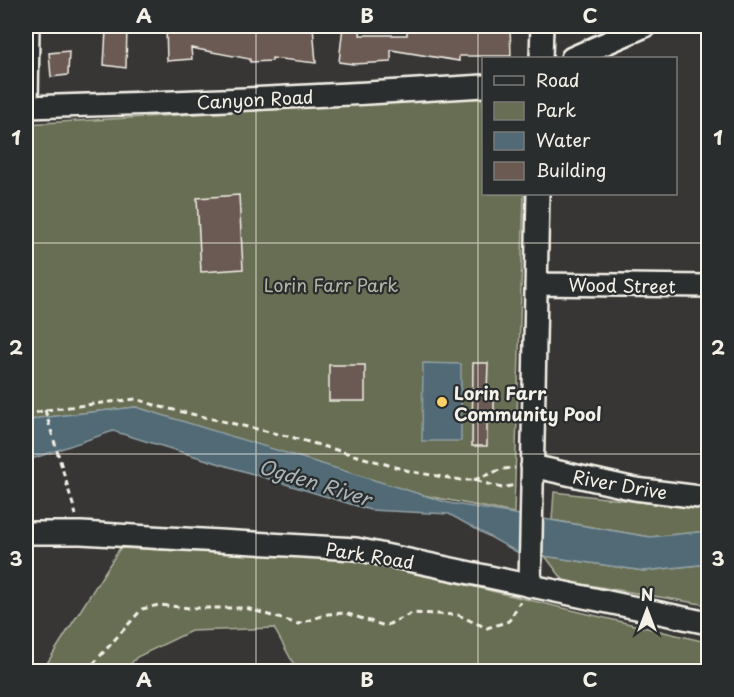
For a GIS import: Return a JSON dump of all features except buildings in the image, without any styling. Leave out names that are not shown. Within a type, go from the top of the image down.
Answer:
[{"type":"street","points":[[26,107],[28,26]]},
{"type":"street","points":[[541,57],[542,26]]},
{"type":"street","points":[[574,57],[645,26]]},
{"type":"street","name":"Canyon Road","points":[[26,107],[137,105],[482,86]]},
{"type":"street","points":[[530,586],[538,195]]},
{"type":"street","name":"Wood Street","points":[[536,284],[708,286]]},
{"type":"street","name":"River Drive","points":[[532,466],[635,489],[708,498]]},
{"type":"street","name":"Park Road","points":[[26,533],[81,533],[356,549],[708,623]]},
{"type":"path","points":[[26,416],[45,410],[136,399],[161,407],[291,437],[413,471],[461,480],[474,480],[502,488],[514,485]]},
{"type":"path","points":[[45,410],[76,517]]},
{"type":"path","points":[[474,480],[502,469]]},
{"type":"path","points":[[86,672],[142,609],[159,606],[246,608],[298,624],[328,614],[345,613],[385,626],[412,613],[458,615],[487,628],[509,621],[530,586]]},
{"type":"green space","name":"Lorin Farr Park","points":[[482,97],[482,195],[524,195],[514,513],[382,487],[136,407],[39,418],[26,422],[26,124]]},
{"type":"green space","points":[[554,492],[708,510],[708,531],[650,537],[552,520]]},
{"type":"green space","points":[[120,548],[357,559],[706,642],[708,643],[708,671],[298,672],[274,628],[191,631],[137,657],[124,671],[29,672],[44,668]]},
{"type":"green space","points":[[545,556],[644,571],[708,564],[708,605],[564,581]]},
{"type":"water","name":"Lorin Farr Community Pool","points":[[423,363],[461,364],[461,441],[422,441]]},
{"type":"water","name":"Ogden River","points":[[136,407],[449,503],[650,537],[708,531],[708,564],[644,571],[517,552],[449,514],[370,510],[113,431],[26,461],[26,422],[39,418]]},
{"type":"place","name":"Lorin Farr Community Pool","points":[[442,402]]}]
